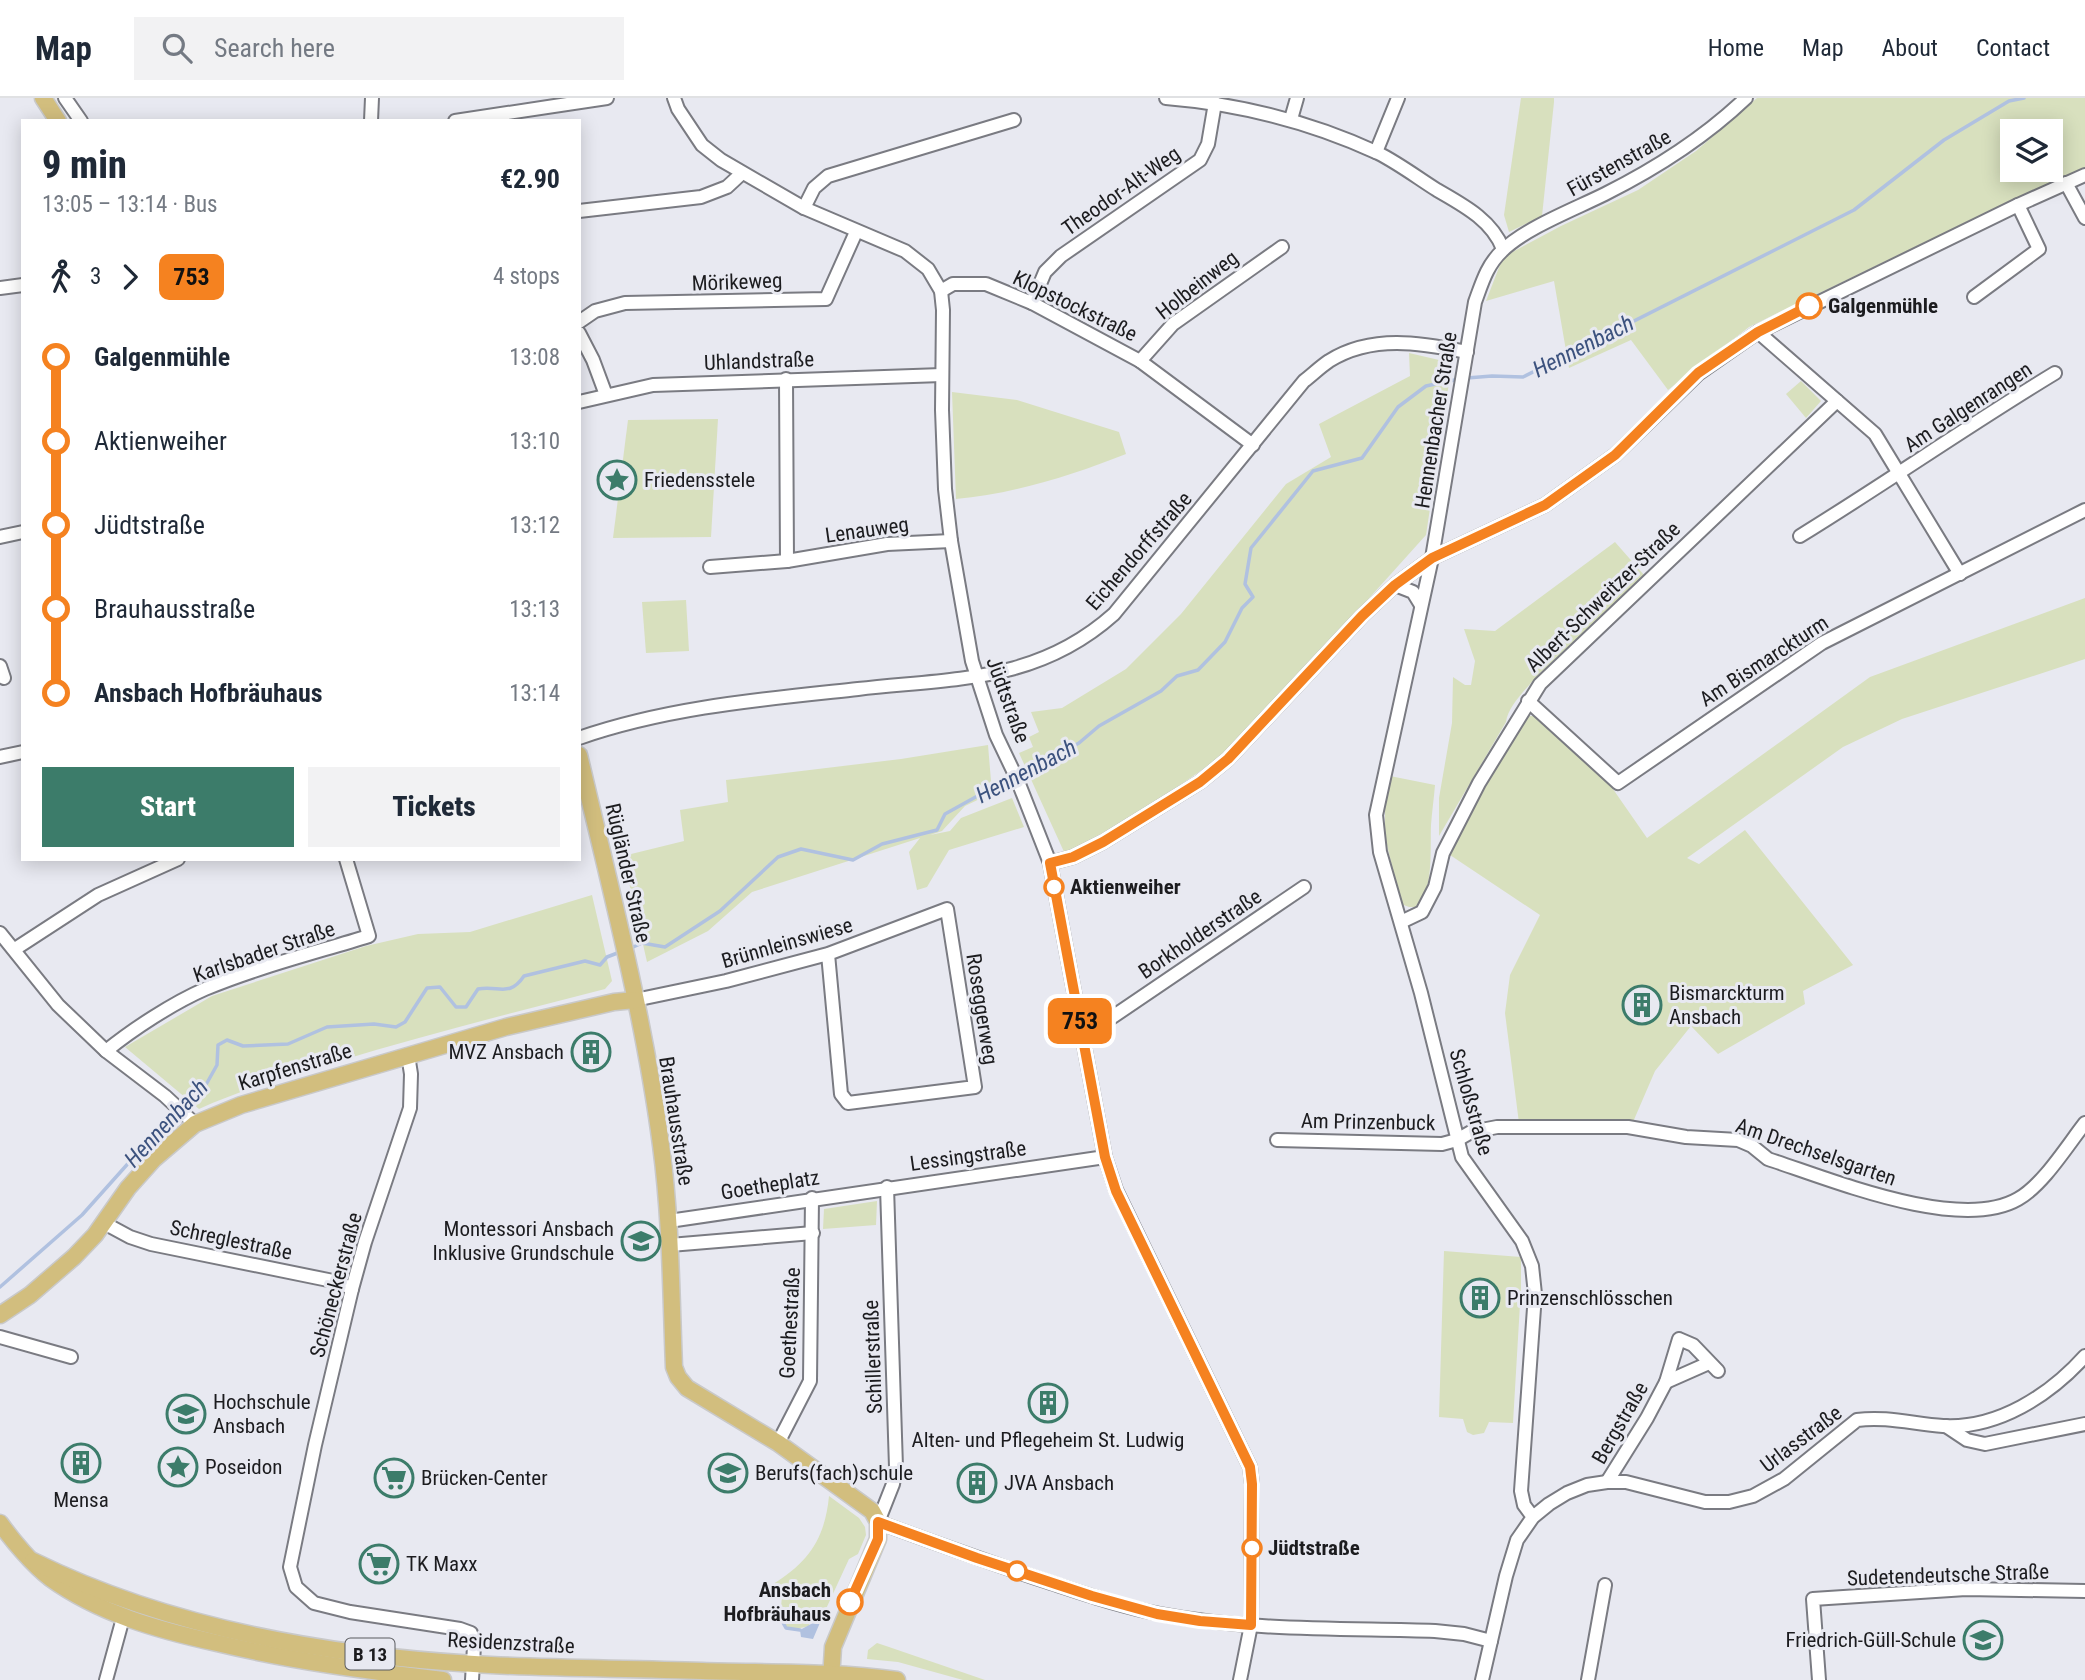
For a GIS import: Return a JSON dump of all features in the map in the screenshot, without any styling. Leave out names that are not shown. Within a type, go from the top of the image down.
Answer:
[{"type":"main road","points":[[43,98],[57,119]]},
{"type":"main road","name":"Rügländer Straße","points":[[581,764],[635,1000]]},
{"type":"main road","name":"Karpfenstraße","points":[[0,1315],[30,1295],[74,1256],[104,1223],[128,1188],[190,1118],[506,1027],[614,1002],[635,1000]]},
{"type":"main road","name":"Brauhausstraße","points":[[635,1000],[661,1142],[669,1221],[674,1367],[678,1377],[687,1388],[778,1443],[872,1511],[878,1522]]},
{"type":"main road","points":[[831,1677],[833,1647],[878,1539],[878,1522]]},
{"type":"main road","name":"B 13","points":[[0,1523],[14,1543],[47,1576],[122,1618]]},
{"type":"main road","name":"B 13","points":[[33,1561],[71,1579],[129,1600]]},
{"type":"main road","points":[[122,1618],[129,1600]]},
{"type":"main road","name":"Residenzstraße","points":[[129,1600],[160,1611],[267,1639],[473,1672],[897,1680]]},
{"type":"main road","name":"Residenzstraße","points":[[122,1618],[274,1656],[443,1680]]},
{"type":"street","points":[[65,98],[79,119]]},
{"type":"street","points":[[371,119],[372,98]]},
{"type":"street","points":[[468,119],[607,98]]},
{"type":"street","points":[[674,98],[678,109],[702,145],[741,174],[804,208],[905,251],[928,269],[941,291]]},
{"type":"street","points":[[1166,98],[1215,103],[1290,119],[1376,152],[1473,211],[1498,235],[1503,249]]},
{"type":"street","points":[[1290,119],[1297,98]]},
{"type":"street","points":[[1376,152],[1398,98]]},
{"type":"street","name":"Fürstenstraße","points":[[1503,249],[1520,237],[1629,183],[1687,148],[1719,124],[1746,98]]},
{"type":"street","name":"Theodor-Alt-Weg","points":[[1032,303],[1045,272],[1061,256],[1200,160],[1208,144],[1215,103]]},
{"type":"street","points":[[804,208],[814,188],[828,176],[1014,120]]},
{"type":"street","points":[[581,211],[701,197],[727,187],[741,174]]},
{"type":"street","points":[[1050,863],[1073,857],[1103,842],[1200,782],[1235,752],[1362,616],[1395,585],[1432,558],[1545,505],[1615,455],[1698,373],[1758,332],[2085,175]]},
{"type":"street","points":[[2066,183],[2085,218]]},
{"type":"street","points":[[1974,297],[2039,249],[2018,205]]},
{"type":"street","name":"Mörikeweg","points":[[581,321],[595,311],[625,303],[826,299],[856,232]]},
{"type":"street","name":"Holbeinweg","points":[[1140,360],[1173,324],[1282,247]]},
{"type":"street","name":"Hennenbacher Straße","points":[[1432,558],[1475,302],[1489,265],[1503,249]]},
{"type":"street","name":"Klopstockstraße","points":[[941,291],[953,284],[986,284],[1032,303],[1140,360],[1253,445]]},
{"type":"street","points":[[0,288],[21,285]]},
{"type":"street","name":"Jüdtstraße","points":[[941,291],[945,477],[951,541],[977,677],[996,735],[1015,774],[1050,863],[1105,1157],[1116,1191],[1250,1467],[1251,1625],[1240,1680]]},
{"type":"street","points":[[1758,332],[1875,434],[1960,574]]},
{"type":"street","points":[[581,337],[606,395]]},
{"type":"street","name":"Eichendorffstraße","points":[[581,738],[705,708],[878,686],[977,677],[1045,659],[1090,634],[1105,622],[1304,382],[1330,360],[1359,348],[1392,343],[1413,342],[1467,352]]},
{"type":"street","name":"Am Galgenrangen","points":[[1800,536],[2055,373]]},
{"type":"street","name":"Uhlandstraße","points":[[581,401],[653,385],[942,375]]},
{"type":"street","points":[[786,379],[787,561]]},
{"type":"street","name":"Albert-Schweitzer-Straße","points":[[1401,922],[1422,912],[1435,887],[1443,853],[1479,783],[1540,684],[1837,401]]},
{"type":"street","name":"Am Bismarckturm","points":[[1528,701],[1618,783],[1822,643],[2085,510]]},
{"type":"street","points":[[0,537],[21,532]]},
{"type":"street","name":"Lenauweg","points":[[710,567],[787,561],[887,544],[951,541]]},
{"type":"street","name":"Schloßstraße","points":[[1432,558],[1376,815],[1380,852],[1421,993],[1462,1157],[1522,1241],[1532,1266],[1535,1294],[1521,1491],[1524,1505],[1533,1517]]},
{"type":"street","points":[[1395,585],[1413,592],[1422,605]]},
{"type":"street","points":[[0,757],[21,752]]},
{"type":"street","points":[[137,861],[140,874]]},
{"type":"street","points":[[15,949],[98,895],[173,861]]},
{"type":"street","name":"Karlsbader Straße","points":[[106,1051],[130,1032],[202,990],[232,978],[369,936],[347,861]]},
{"type":"street","name":"Borkholderstraße","points":[[1083,1037],[1304,887]]},
{"type":"street","name":"Brünnleinswiese","points":[[635,1000],[726,981],[828,954],[947,909]]},
{"type":"street","name":"Roseggerweg","points":[[828,954],[841,1094],[848,1103],[975,1087],[947,909]]},
{"type":"street","points":[[0,933],[58,1005],[106,1051],[190,1118]]},
{"type":"street","name":"Schöneckerstraße","points":[[408,1055],[410,1108],[352,1289],[290,1567],[296,1587],[314,1603],[471,1633],[474,1646],[473,1672]]},
{"type":"street","name":"Am Drechselsgarten","points":[[1457,1140],[1471,1132],[1497,1127],[1643,1128],[1686,1137],[1738,1140],[1752,1146],[1768,1159],[1890,1198],[1976,1211],[1997,1209],[2020,1198],[2039,1181],[2085,1122]]},
{"type":"street","name":"Am Prinzenbuck","points":[[1277,1139],[1442,1144],[1457,1140]]},
{"type":"street","name":"Lessingstraße","points":[[836,1194],[1105,1157]]},
{"type":"street","name":"Schillerstraße","points":[[878,1522],[893,1484],[896,1467],[887,1187]]},
{"type":"street","name":"Goetheplatz","points":[[669,1221],[836,1194]]},
{"type":"street","name":"Goethestraße","points":[[778,1443],[810,1381],[812,1198]]},
{"type":"street","name":"Schreglestraße","points":[[104,1223],[130,1237],[151,1244],[338,1282],[352,1289]]},
{"type":"street","points":[[670,1245],[813,1233]]},
{"type":"street","points":[[0,1337],[71,1357]]},
{"type":"street","name":"Bergstraße","points":[[1607,1482],[1666,1382],[1679,1339],[1693,1345],[1713,1367],[1666,1382]]},
{"type":"street","name":"Urlasstraße","points":[[1533,1517],[1567,1493],[1587,1485],[1607,1482],[1626,1482],[1704,1502],[1729,1502],[1753,1496],[1784,1479],[1857,1420],[1872,1418],[1946,1426],[2000,1416],[2042,1395],[2072,1371],[2085,1356]]},
{"type":"street","points":[[1946,1426],[1967,1440],[1985,1444],[2085,1424]]},
{"type":"street","points":[[1482,1680],[1517,1540],[1533,1517]]},
{"type":"street","name":"Brauhausstraße","points":[[878,1522],[1092,1596],[1157,1614],[1251,1625],[1435,1631],[1464,1634],[1491,1641]]},
{"type":"street","points":[[1588,1680],[1605,1585]]},
{"type":"street","name":"Sudetendeutsche Straße","points":[[1819,1680],[1813,1599],[1966,1590],[2085,1591]]},
{"type":"street","points":[[106,1680],[122,1618]]},
{"type":"green space","points":[[1521,98],[1554,98],[1554,102],[1542,216],[1509,232],[1504,215]]},
{"type":"green space","points":[[1757,98],[2085,98],[2085,169],[2063,178],[2063,119],[2000,119],[2000,182],[2054,182],[1749,327],[1668,390],[1631,340],[1569,368],[1554,281],[1486,301],[1503,257],[1638,190],[1696,151]]},
{"type":"green space","points":[[1409,353],[1452,363],[1426,535],[1235,747],[1147,808],[1065,854],[1019,753],[1033,747],[1029,737],[1039,732],[1031,712],[1062,708],[1126,669],[1181,614],[1286,484],[1331,457],[1319,424],[1410,376]]},
{"type":"green space","points":[[1801,381],[1821,401],[1806,418],[1786,394]]},
{"type":"green space","points":[[952,392],[1017,400],[1119,432],[1126,454],[1042,482],[999,493],[956,499]]},
{"type":"green space","points":[[718,419],[711,537],[613,538],[628,420]]},
{"type":"green space","points":[[1615,542],[1644,575],[1538,675],[1519,697],[1439,836],[1439,798],[1452,723],[1453,677],[1465,685],[1471,685],[1475,661],[1464,629],[1495,631]]},
{"type":"green space","points":[[2085,598],[2085,659],[1902,719],[1843,747],[1687,858],[1699,864],[1745,830],[1853,965],[1803,991],[1805,1004],[1718,1054],[1691,1026],[1655,1071],[1633,1122],[1519,1123],[1505,1013],[1510,975],[1540,915],[1447,853],[1526,716],[1537,716],[1606,779],[1647,838],[1870,677]]},
{"type":"green space","points":[[686,600],[689,651],[646,653],[642,602]]},
{"type":"green space","points":[[988,745],[992,793],[965,806],[942,831],[930,835],[950,831],[961,818],[1012,798],[1024,827],[949,850],[927,887],[917,890],[909,852],[920,838],[752,892],[708,931],[647,962],[623,856],[684,841],[680,810],[728,802],[726,780],[901,759]]},
{"type":"green space","points":[[1390,776],[1435,785],[1429,880],[1417,907],[1401,904],[1385,837],[1385,801]]},
{"type":"green space","points":[[592,895],[612,981],[605,989],[369,1052],[267,1083],[199,1109],[125,1047],[212,996],[366,946],[418,934],[470,932]]},
{"type":"green space","points":[[877,1201],[876,1225],[823,1229],[824,1209]]},
{"type":"green space","points":[[1444,1251],[1521,1257],[1513,1423],[1489,1422],[1484,1433],[1473,1435],[1467,1432],[1463,1419],[1439,1417]]},
{"type":"green space","points":[[829,1496],[859,1518],[865,1527],[866,1535],[858,1554],[849,1559],[825,1611],[812,1614],[809,1626],[789,1628],[780,1619],[782,1596],[775,1596],[773,1584],[796,1567],[813,1548],[824,1524]]},
{"type":"green space","points":[[877,1643],[985,1680],[963,1680],[898,1662],[867,1659],[868,1650]]},
{"type":"water","points":[[825,1611],[813,1639],[801,1637],[800,1630],[811,1624],[812,1614]]},
{"type":"waterway","name":"Hennenbach","points":[[1467,378],[1523,377],[1854,210],[1944,140],[2009,101],[2024,98]]},
{"type":"waterway","name":"Hennenbach","points":[[631,948],[642,943],[665,947],[720,911],[778,857],[801,849],[853,860],[882,844],[937,830],[945,814],[1079,743],[1099,726],[1161,691],[1177,676],[1198,670],[1225,642],[1242,608],[1253,597],[1245,584],[1251,548],[1313,471],[1362,458],[1398,407],[1426,386],[1459,379]]},
{"type":"waterway","name":"Hennenbach","points":[[181,1106],[203,1090],[217,1065],[218,1045],[227,1040],[243,1046],[288,1044],[327,1027],[374,1024],[396,1027],[405,1022],[427,988],[440,987],[456,1007],[466,1007],[478,989],[508,989],[519,983],[524,976],[585,961],[600,965],[607,957],[620,952]]},
{"type":"waterway","name":"Hennenbach","points":[[0,1287],[82,1215],[175,1111]]},
{"type":"waterway","points":[[773,1610],[786,1628],[800,1630]]},
{"type":"bus line","name":"753","points":[[850,1602],[878,1539],[878,1522],[1092,1596],[1157,1614],[1251,1625],[1250,1467],[1116,1191],[1105,1157],[1050,863],[1073,857],[1103,842],[1200,782],[1228,759],[1362,616],[1395,585],[1432,558],[1545,505],[1615,455],[1698,373],[1758,332],[1809,306]]},
{"type":"place","name":"Galgenmühle","points":[[1809,306]]},
{"type":"place","name":"Friedensstele","points":[[617,480]]},
{"type":"place","name":"Aktienweiher","points":[[1054,887]]},
{"type":"place","name":"Bismarckturm Ansbach","points":[[1642,1005]]},
{"type":"place","name":"MVZ Ansbach","points":[[591,1052]]},
{"type":"place","name":"Montessori Ansbach Inklusive Grundschule","points":[[641,1241]]},
{"type":"place","name":"Prinzenschlösschen","points":[[1480,1298]]},
{"type":"place","name":"Alten- und Pflegeheim St. Ludwig","points":[[1048,1403]]},
{"type":"place","name":"Hochschule Ansbach","points":[[186,1414]]},
{"type":"place","name":"Mensa","points":[[81,1463]]},
{"type":"place","name":"Poseidon","points":[[178,1467]]},
{"type":"place","name":"Berufs(fach)schule","points":[[728,1473]]},
{"type":"place","name":"Brücken-Center","points":[[394,1478]]},
{"type":"place","name":"JVA Ansbach","points":[[977,1483]]},
{"type":"place","name":"Jüdtstraße","points":[[1252,1548]]},
{"type":"place","name":"TK Maxx","points":[[379,1564]]},
{"type":"place","name":"Ansbach Hofbräuhaus","points":[[850,1602]]},
{"type":"place","name":"Friedrich-Güll-Schule","points":[[1983,1640]]}]
